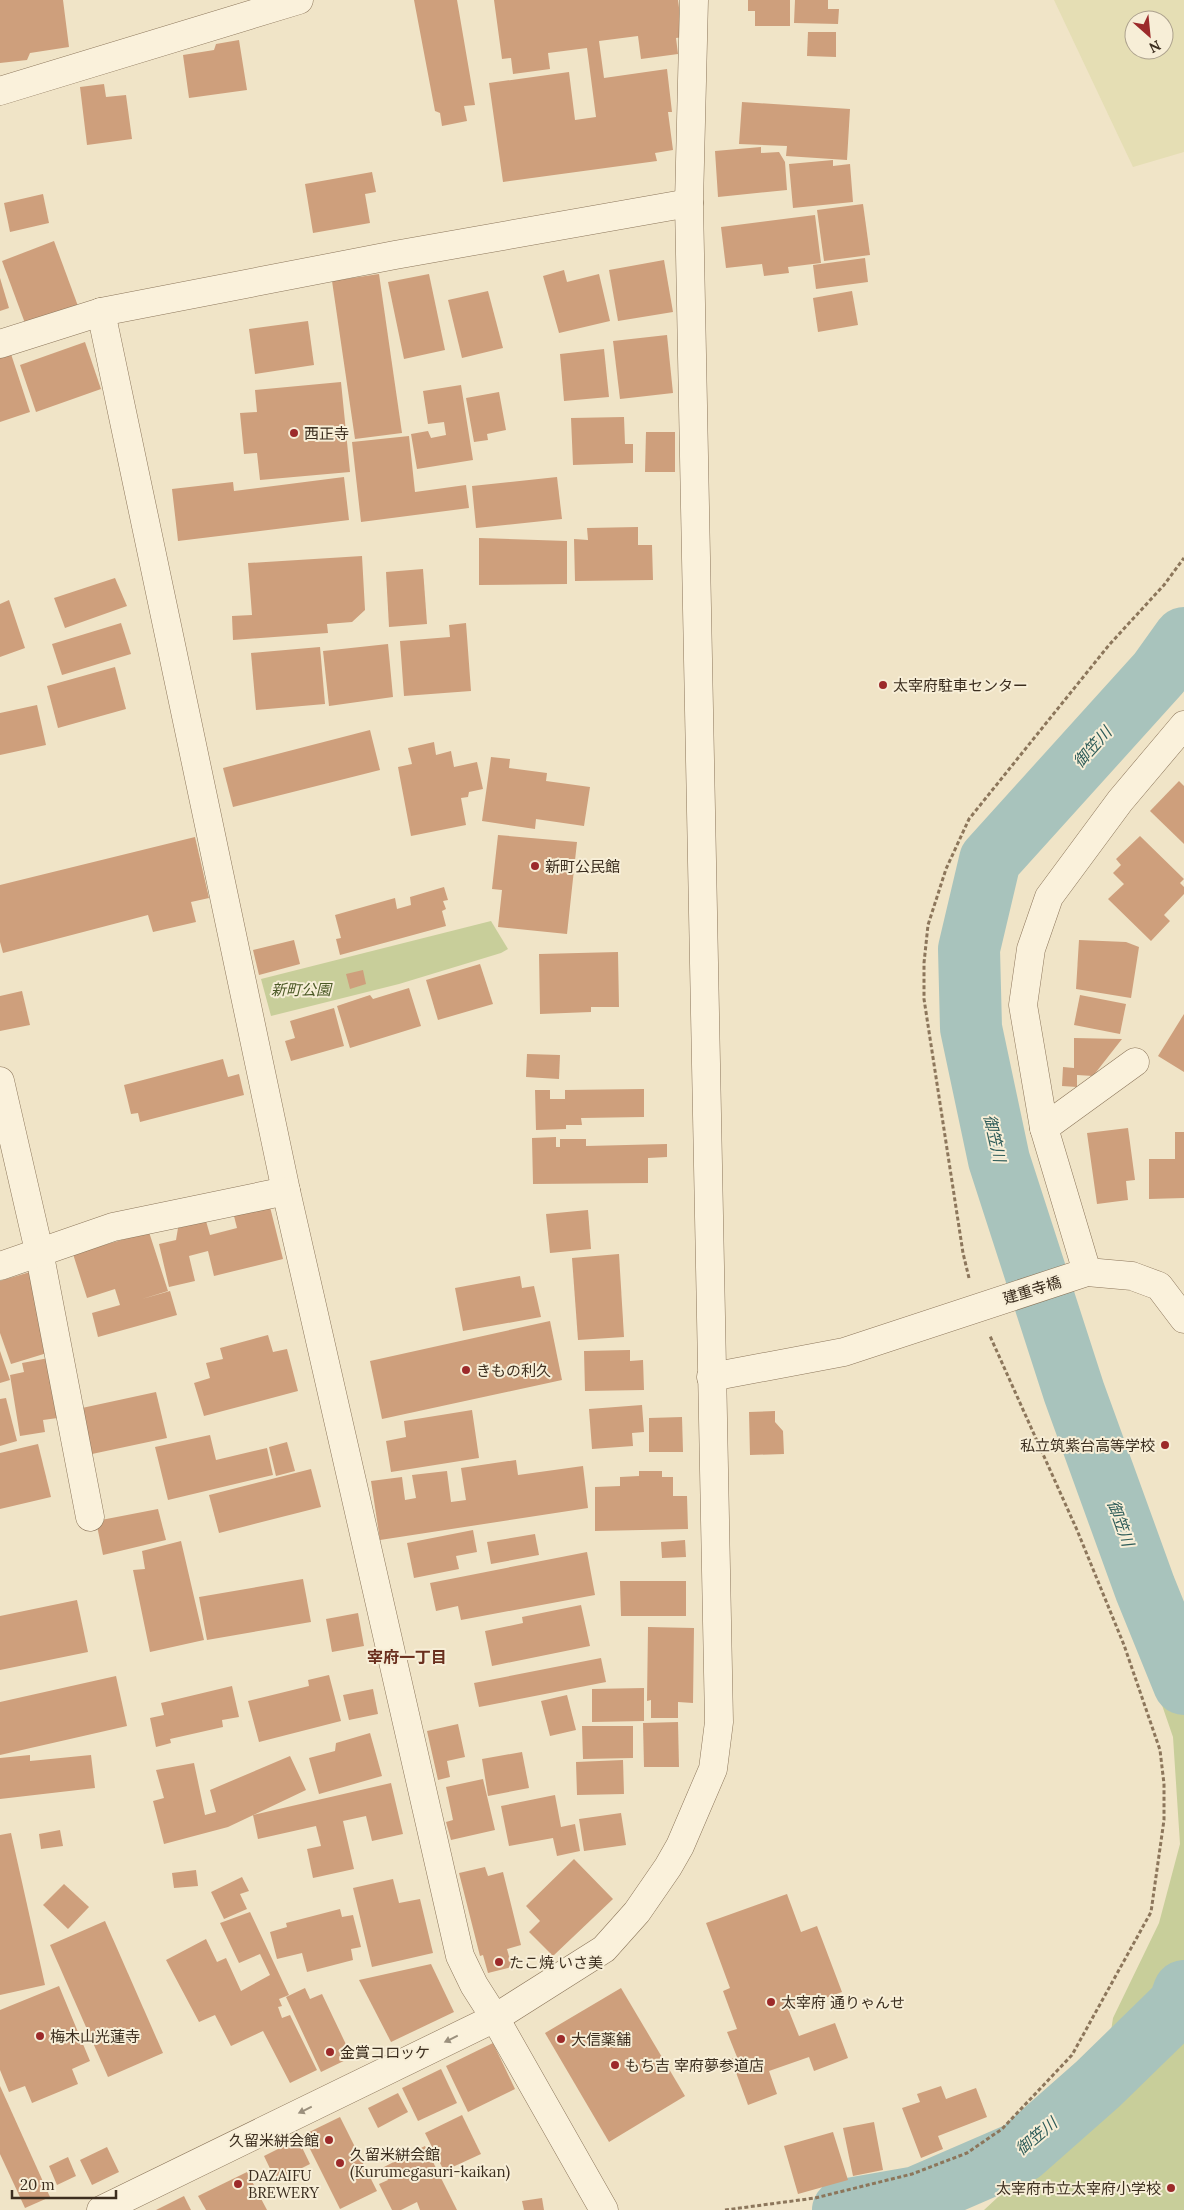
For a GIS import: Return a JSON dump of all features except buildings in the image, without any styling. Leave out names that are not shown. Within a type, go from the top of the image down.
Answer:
[{"type":"street","points":[[0,91],[299,0]]},
{"type":"street","points":[[101,2210],[495,2018],[604,1949],[637,1912],[668,1867],[680,1846],[713,1769],[719,1722],[689,202],[694,0]]},
{"type":"street","points":[[0,344],[102,312],[395,255],[689,202]]},
{"type":"street","points":[[102,312],[286,1191],[460,1956],[474,1985],[495,2018],[604,2210]]},
{"type":"street","points":[[1184,725],[1120,801],[1049,897],[1031,948],[1023,1005],[1044,1128],[1078,1275],[1132,1276],[1159,1286],[1184,1319]]},
{"type":"street","points":[[1044,1128],[1135,1062]]},
{"type":"street","points":[[0,1081],[39,1251],[90,1517]]},
{"type":"street","points":[[0,1266],[39,1251],[114,1227],[286,1191]]},
{"type":"street","name":"建重寺橋","points":[[711,1376],[844,1352],[1078,1275]]},
{"type":"path","points":[[725,2210],[815,2198],[912,2174],[967,2153],[1002,2129],[1072,2055],[1151,1912],[1164,1820],[1164,1784],[1160,1750],[1124,1645],[986,1304],[963,1253],[924,999],[924,963],[928,925],[946,869],[969,819],[1109,645],[1164,585],[1184,558]]},
{"type":"shaded area","points":[[1054,0],[1184,0],[1184,152],[1133,167]]},
{"type":"green space","name":"新町公園","points":[[491,921],[508,949],[501,953],[399,984],[271,1016],[261,979]]},
{"type":"green space","points":[[1118,1545],[1184,1624],[1184,2210],[984,2210],[1011,2185],[1071,2138],[1099,2110],[1113,2018],[1159,1923],[1180,1844],[1173,1737],[1143,1650],[1104,1557]]},
{"type":"waterway","name":"御笠川","points":[[1184,638],[1159,673],[990,860],[969,949],[971,1028],[999,1160],[1074,1392],[1145,1588],[1184,1684]]},
{"type":"waterway","name":"御笠川","points":[[843,2210],[917,2197],[1021,2152],[1098,2084],[1179,2005],[1184,1991]]},
{"type":"place","name":"西正寺","points":[[294,433]]},
{"type":"place","name":"太宰府駐車センター","points":[[883,685]]},
{"type":"place","name":"新町公民館","points":[[535,866]]},
{"type":"place","name":"きもの利久","points":[[466,1370]]},
{"type":"place","name":"私立筑紫台高等学校","points":[[1165,1445]]},
{"type":"place","name":"たこ焼 いさ美","points":[[499,1962]]},
{"type":"place","name":"太宰府 通りゃんせ","points":[[771,2002]]},
{"type":"place","name":"梅木山光蓮寺","points":[[40,2036]]},
{"type":"place","name":"大信薬舗","points":[[561,2039]]},
{"type":"place","name":"金賞コロッケ","points":[[330,2052]]},
{"type":"place","name":"もち吉 宰府夢参道店","points":[[615,2065]]},
{"type":"place","name":"久留米絣会館","points":[[329,2140]]},
{"type":"place","name":"久留米絣会館 (Kurumegasuri-kaikan)","points":[[340,2163]]},
{"type":"place","name":"DAZAIFU BREWERY","points":[[238,2184]]},
{"type":"place","name":"太宰府市立太宰府小学校","points":[[1171,2188]]},
{"type":"district","name":"宰府一丁目","points":[[407,1657]]}]
